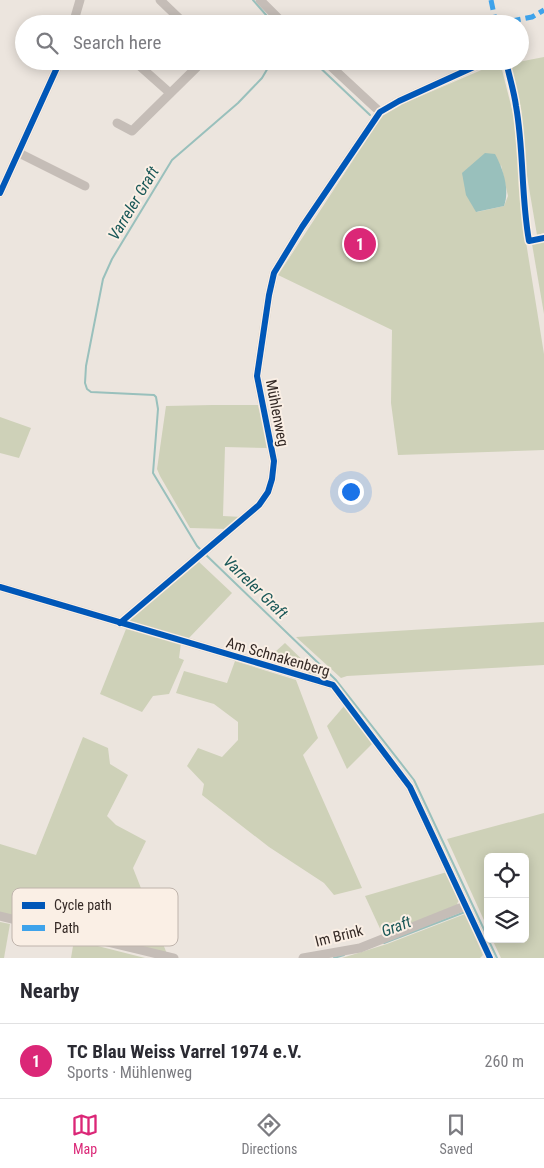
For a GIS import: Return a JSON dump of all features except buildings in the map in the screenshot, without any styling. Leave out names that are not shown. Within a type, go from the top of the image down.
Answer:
[{"type":"street","points":[[76,15],[80,0]]},
{"type":"street","points":[[160,0],[176,15]]},
{"type":"street","points":[[260,0],[275,15]]},
{"type":"street","points":[[0,191],[56,70]]},
{"type":"street","points":[[144,70],[170,92]]},
{"type":"street","points":[[117,123],[132,131],[193,70]]},
{"type":"street","points":[[335,70],[380,112],[398,101],[467,70]]},
{"type":"street","name":"Mühlenweg","points":[[120,623],[258,505],[268,492],[274,461],[257,376],[269,294],[274,273],[302,227],[380,112]]},
{"type":"street","points":[[19,153],[85,186]]},
{"type":"street","name":"Am Schnakenberg","points":[[0,587],[333,685],[410,787],[490,958]]},
{"type":"street","name":"Im Brink","points":[[303,958],[360,948],[465,906]]},
{"type":"street","points":[[124,946],[174,958]]},
{"type":"green space","points":[[544,57],[544,233],[537,235],[520,135],[517,105],[509,70],[529,70],[529,60]]},
{"type":"green space","points":[[481,70],[502,70],[516,125],[521,211],[544,354],[544,450],[398,455],[391,403],[392,330],[278,275],[382,116],[400,105]],"holes":[[[501,165],[508,196],[504,206],[477,212]]]},
{"type":"green space","points":[[544,235],[544,314],[531,238]]},
{"type":"green space","points":[[258,405],[268,448],[225,447],[223,516],[242,517],[227,529],[190,528],[157,469],[166,406]]},
{"type":"green space","points":[[0,417],[31,428],[19,458],[0,453]]},
{"type":"green space","points":[[198,561],[232,593],[188,639],[124,621]]},
{"type":"green space","points":[[544,622],[544,665],[347,676],[341,678],[296,637]]},
{"type":"green space","points":[[126,629],[181,643],[179,658],[184,660],[169,694],[153,696],[142,712],[100,694]]},
{"type":"green space","points":[[285,643],[318,675],[317,678],[264,662]]},
{"type":"green space","points":[[235,661],[296,680],[318,738],[303,755],[362,888],[334,895],[324,883],[269,847],[202,795],[204,784],[187,766],[198,748],[222,757],[238,740],[238,722],[214,704],[176,693],[184,671],[227,683]]},
{"type":"green space","points":[[345,705],[373,743],[347,769],[327,726]]},
{"type":"green space","points":[[83,737],[108,748],[110,764],[128,775],[107,816],[116,825],[146,841],[133,868],[141,888],[12,888],[12,916],[0,913],[0,844],[36,855]]},
{"type":"green space","points":[[544,813],[544,958],[501,958],[494,943],[529,943],[529,853],[484,853],[484,920],[447,839]]},
{"type":"green space","points":[[447,872],[459,898],[457,905],[383,935],[365,896]]},
{"type":"green space","points":[[465,914],[483,955],[480,958],[342,958],[387,944]]},
{"type":"green space","points":[[0,922],[10,924],[4,958],[0,958]]},
{"type":"green space","points":[[73,946],[98,946],[145,958],[71,958]]},
{"type":"green space","points":[[134,946],[164,946],[167,954]]},
{"type":"water","points":[[485,153],[495,154],[498,160],[505,179],[506,200],[504,206],[476,212],[466,195],[462,173]]},
{"type":"waterway","name":"Varreler Graft","points":[[253,0],[266,15]]},
{"type":"waterway","name":"Varreler Graft","points":[[202,551],[197,546],[153,473],[158,409],[156,397],[154,395],[91,392],[87,389],[85,383],[86,366],[103,279],[112,259],[172,160],[238,103],[262,78],[267,70]]},
{"type":"waterway","points":[[322,70],[370,115]]},
{"type":"waterway","name":"Varreler Graft","points":[[205,554],[336,680],[414,780],[484,929]]},
{"type":"waterway","name":"Graft","points":[[384,943],[465,912]]},
{"type":"waterway","name":"Varreler Graft","points":[[490,943],[497,958]]},
{"type":"waterway","name":"Graft","points":[[334,958],[344,955]]},
{"type":"marked path","points":[[491,0],[494,15]]},
{"type":"marked path","points":[[529,18],[544,10]]},
{"type":"cycle path","points":[[0,193],[56,70]]},
{"type":"cycle path","points":[[120,623],[259,505],[268,492],[274,461],[257,376],[274,273],[302,227],[380,112],[399,101],[467,70]]},
{"type":"cycle path","points":[[508,70],[519,123],[526,224],[529,241],[544,238]]},
{"type":"cycle path","points":[[0,587],[333,685],[410,787],[490,958]]},
{"type":"place","name":"TC Blau Weiss Varrel 1974 e.V.","points":[[360,244]]}]
